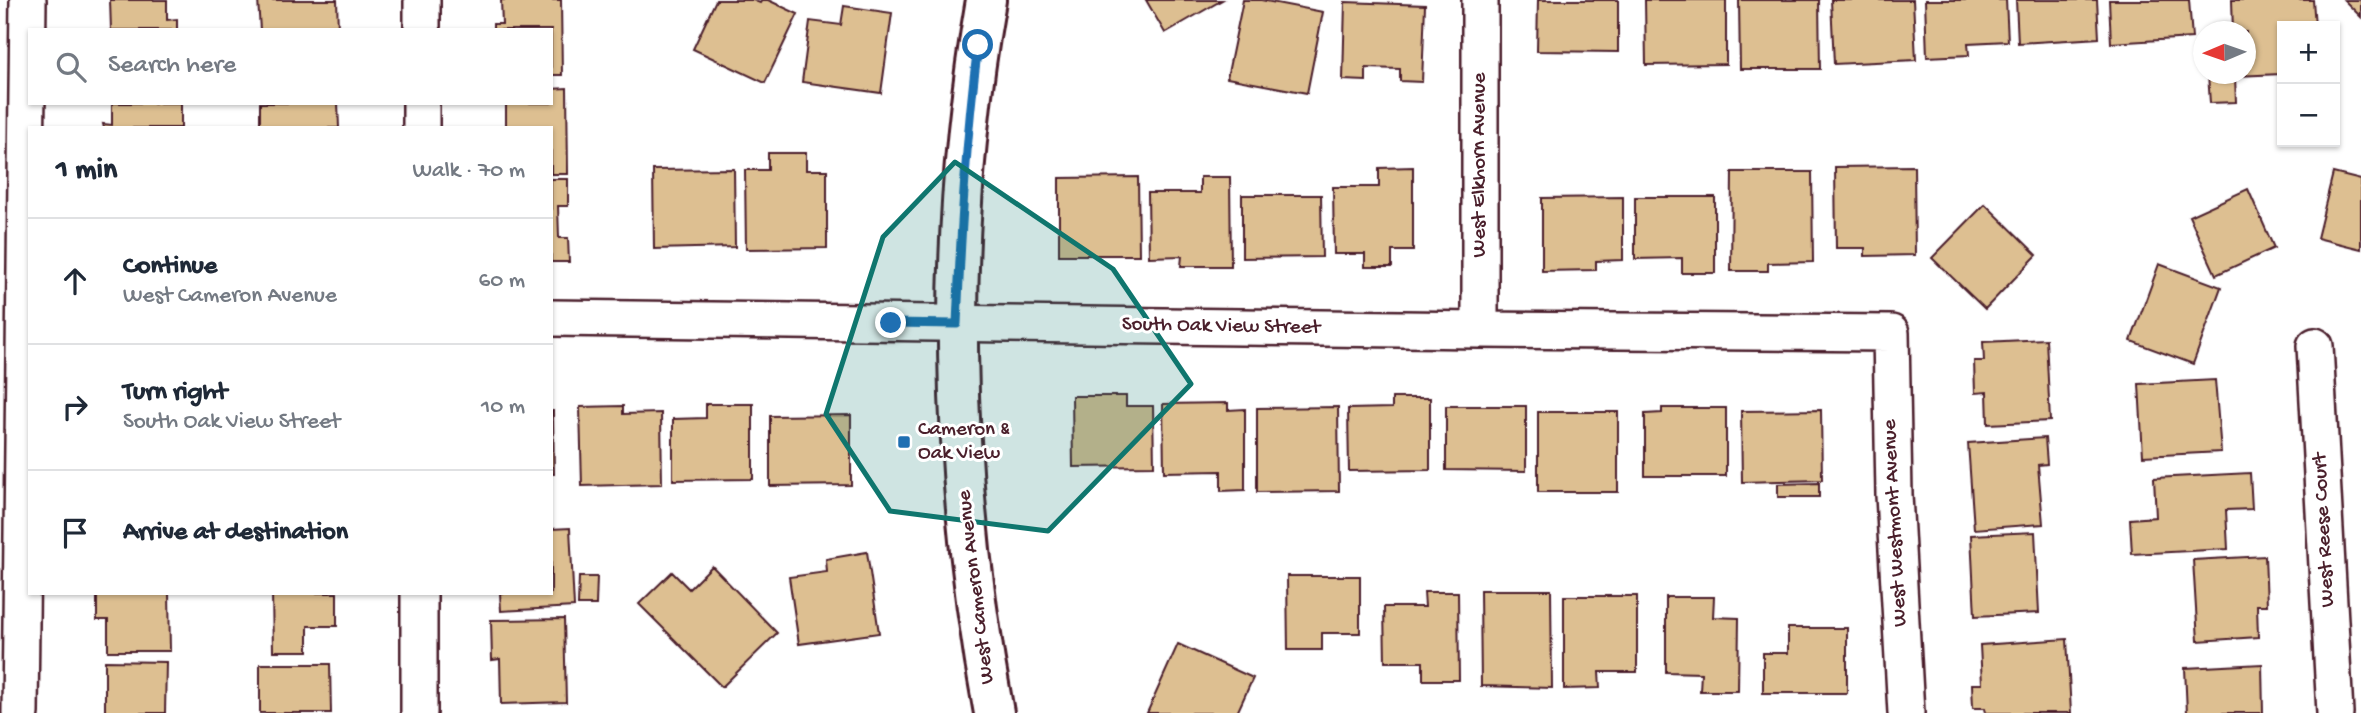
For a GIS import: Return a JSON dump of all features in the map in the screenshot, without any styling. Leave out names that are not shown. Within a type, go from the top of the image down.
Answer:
[{"type":"street","points":[[20,713],[18,311],[28,0]]},
{"type":"street","points":[[422,0],[422,28]]},
{"type":"street","name":"West Cameron Avenue","points":[[986,0],[968,120],[957,324],[958,394],[966,497],[979,624],[994,713]]},
{"type":"street","name":"West Elkhorn Avenue","points":[[1480,0],[1480,330]]},
{"type":"street","points":[[421,105],[421,126]]},
{"type":"street","name":"South Oak View Street","points":[[553,318],[1891,333]]},
{"type":"street","name":"West Westmont Avenue","points":[[1891,333],[1894,495],[1906,713]]},
{"type":"street","name":"West Reese Court","points":[[2315,346],[2335,713]]},
{"type":"street","points":[[419,595],[419,713]]},
{"type":"highlighted area","points":[[955,162],[1113,269],[1191,384],[1048,531],[890,511],[826,414],[883,237]]},
{"type":"building","points":[[110,0],[167,0],[167,20],[177,19],[177,28],[111,28]]},
{"type":"building","points":[[258,0],[337,0],[338,28],[260,28]]},
{"type":"building","points":[[501,0],[561,0],[562,75],[553,75],[553,28],[493,28],[493,24],[502,24]]},
{"type":"building","points":[[716,0],[753,0],[760,3],[762,0],[768,0],[798,14],[765,83],[693,49]]},
{"type":"building","points":[[1146,0],[1222,0],[1165,33]]},
{"type":"building","points":[[1243,0],[1261,0],[1323,12],[1307,93],[1227,78]]},
{"type":"building","points":[[1538,0],[1618,0],[1618,52],[1537,51]]},
{"type":"building","points":[[1645,0],[1726,0],[1726,64],[1646,65]]},
{"type":"building","points":[[1739,0],[1819,0],[1820,69],[1740,69]]},
{"type":"building","points":[[1831,0],[1913,0],[1916,60],[1834,64]]},
{"type":"building","points":[[1925,0],[2006,0],[2008,41],[1968,43],[1969,55],[1927,57]]},
{"type":"building","points":[[2016,0],[2097,0],[2099,38],[2018,43]]},
{"type":"building","points":[[2109,0],[2189,0],[2192,38],[2111,43]]},
{"type":"building","points":[[2232,0],[2313,0],[2315,21],[2277,21],[2277,74],[2256,75],[2256,21],[2233,21]]},
{"type":"building","points":[[2344,0],[2361,0],[2361,17]]},
{"type":"building","points":[[1345,2],[1425,5],[1422,82],[1400,81],[1400,69],[1366,68],[1366,81],[1343,80]]},
{"type":"building","points":[[844,6],[892,13],[881,93],[802,82],[810,21],[841,25]]},
{"type":"building","points":[[2209,84],[2235,84],[2236,102],[2210,103]]},
{"type":"building","points":[[567,88],[568,174],[553,174],[553,126],[506,126],[506,105],[553,105],[553,89]]},
{"type":"building","points":[[112,105],[181,105],[181,126],[104,126],[103,124],[112,125]]},
{"type":"building","points":[[260,105],[338,105],[339,126],[260,126]]},
{"type":"building","points":[[768,153],[806,153],[806,170],[827,170],[827,248],[746,249],[745,170],[768,170]]},
{"type":"building","points":[[1914,166],[1915,255],[1865,256],[1865,248],[1836,248],[1835,167]]},
{"type":"building","points":[[1413,167],[1413,251],[1392,251],[1392,267],[1365,267],[1365,254],[1334,254],[1333,187],[1379,187],[1379,168]]},
{"type":"building","points":[[734,169],[735,247],[654,249],[653,170]]},
{"type":"building","points":[[1732,172],[1812,172],[1813,262],[1768,263],[1768,271],[1731,271]]},
{"type":"building","points":[[2333,173],[2361,180],[2361,249],[2317,238]]},
{"type":"building","points":[[1138,177],[1139,255],[1059,255],[1059,178]]},
{"type":"building","points":[[1200,177],[1230,177],[1231,266],[1181,266],[1182,256],[1149,257],[1148,193],[1200,193]]},
{"type":"building","points":[[553,179],[568,179],[568,206],[558,206],[559,238],[568,238],[569,262],[553,262]]},
{"type":"building","points":[[2248,189],[2274,248],[2216,275],[2189,216]]},
{"type":"building","points":[[1242,195],[1321,195],[1322,257],[1242,258]]},
{"type":"building","points":[[1623,197],[1623,260],[1596,261],[1596,270],[1542,271],[1542,198]]},
{"type":"building","points":[[1635,197],[1715,197],[1715,273],[1682,273],[1682,258],[1635,259]]},
{"type":"building","points":[[1985,204],[2037,255],[1985,309],[1932,258]]},
{"type":"building","points":[[2159,264],[2221,287],[2193,364],[2131,341]]},
{"type":"building","points":[[2046,339],[2050,421],[1988,424],[1987,392],[1975,393],[1974,361],[1984,361],[1983,342]]},
{"type":"building","points":[[2215,380],[2221,452],[2143,456],[2139,384]]},
{"type":"building","points":[[1072,396],[1126,396],[1126,406],[1153,406],[1154,466],[1073,467]]},
{"type":"building","points":[[1392,398],[1430,398],[1430,470],[1349,471],[1348,409],[1392,408]]},
{"type":"building","points":[[1228,403],[1228,410],[1245,409],[1245,490],[1221,491],[1221,471],[1164,472],[1163,404]]},
{"type":"building","points":[[706,404],[753,404],[753,479],[673,480],[673,419],[706,418]]},
{"type":"building","points":[[623,406],[623,414],[661,413],[662,484],[582,486],[580,407]]},
{"type":"building","points":[[1446,406],[1526,406],[1526,471],[1446,470]]},
{"type":"building","points":[[1338,407],[1339,491],[1257,492],[1257,408]]},
{"type":"building","points":[[1662,408],[1726,408],[1726,476],[1645,476],[1645,414],[1662,413]]},
{"type":"building","points":[[1821,410],[1822,480],[1742,482],[1741,411]]},
{"type":"building","points":[[553,411],[554,474],[553,474]]},
{"type":"building","points":[[1538,412],[1618,412],[1618,492],[1538,492]]},
{"type":"building","points":[[851,415],[851,485],[770,486],[770,416]]},
{"type":"building","points":[[2045,438],[2047,464],[2038,465],[2043,524],[1974,529],[1968,443]]},
{"type":"building","points":[[2250,473],[2252,509],[2226,510],[2228,549],[2132,554],[2130,519],[2156,517],[2154,478]]},
{"type":"building","points":[[1819,483],[1819,497],[1778,497],[1778,484]]},
{"type":"building","points":[[570,528],[574,607],[501,611],[500,595],[553,595],[553,529]]},
{"type":"building","points":[[2035,532],[2039,613],[1975,616],[1971,535]]},
{"type":"building","points":[[867,552],[879,633],[799,644],[789,577],[827,572],[826,559]]},
{"type":"building","points":[[2265,556],[2267,605],[2257,605],[2258,637],[2198,641],[2193,560]]},
{"type":"building","points":[[712,566],[777,633],[722,687],[639,604],[672,572],[689,589]]},
{"type":"building","points":[[1287,576],[1360,576],[1360,633],[1322,633],[1322,650],[1288,650]]},
{"type":"building","points":[[579,577],[597,577],[596,605],[578,605]]},
{"type":"building","points":[[1480,590],[1551,590],[1552,688],[1481,686]]},
{"type":"building","points":[[1424,592],[1458,592],[1459,680],[1423,680],[1423,662],[1385,662],[1384,607],[1425,607]]},
{"type":"building","points":[[97,595],[169,595],[170,651],[108,651],[108,620],[97,620]]},
{"type":"building","points":[[272,595],[337,595],[337,626],[308,626],[308,651],[273,651]]},
{"type":"building","points":[[1564,596],[1637,596],[1637,672],[1599,672],[1600,688],[1564,689]]},
{"type":"building","points":[[1666,597],[1714,597],[1713,617],[1739,618],[1738,691],[1700,691],[1701,673],[1666,672]]},
{"type":"building","points":[[564,619],[566,702],[501,704],[500,659],[492,660],[491,620]]},
{"type":"building","points":[[1788,628],[1847,628],[1847,693],[1763,693],[1763,653],[1788,653]]},
{"type":"building","points":[[2067,639],[2071,713],[1986,713],[1985,708],[1973,708],[1972,684],[1982,684],[1980,645]]},
{"type":"building","points":[[1178,644],[1253,678],[1237,713],[1147,713]]},
{"type":"building","points":[[105,661],[166,662],[165,713],[105,713]]},
{"type":"building","points":[[260,664],[330,664],[331,713],[260,713]]},
{"type":"building","points":[[2262,664],[2263,713],[2187,713],[2185,668]]},
{"type":"place","name":"Cameron & Oak View","points":[[904,442]]},
{"type":"route","points":[[891,323],[957,324],[968,120],[978,45]]}]
